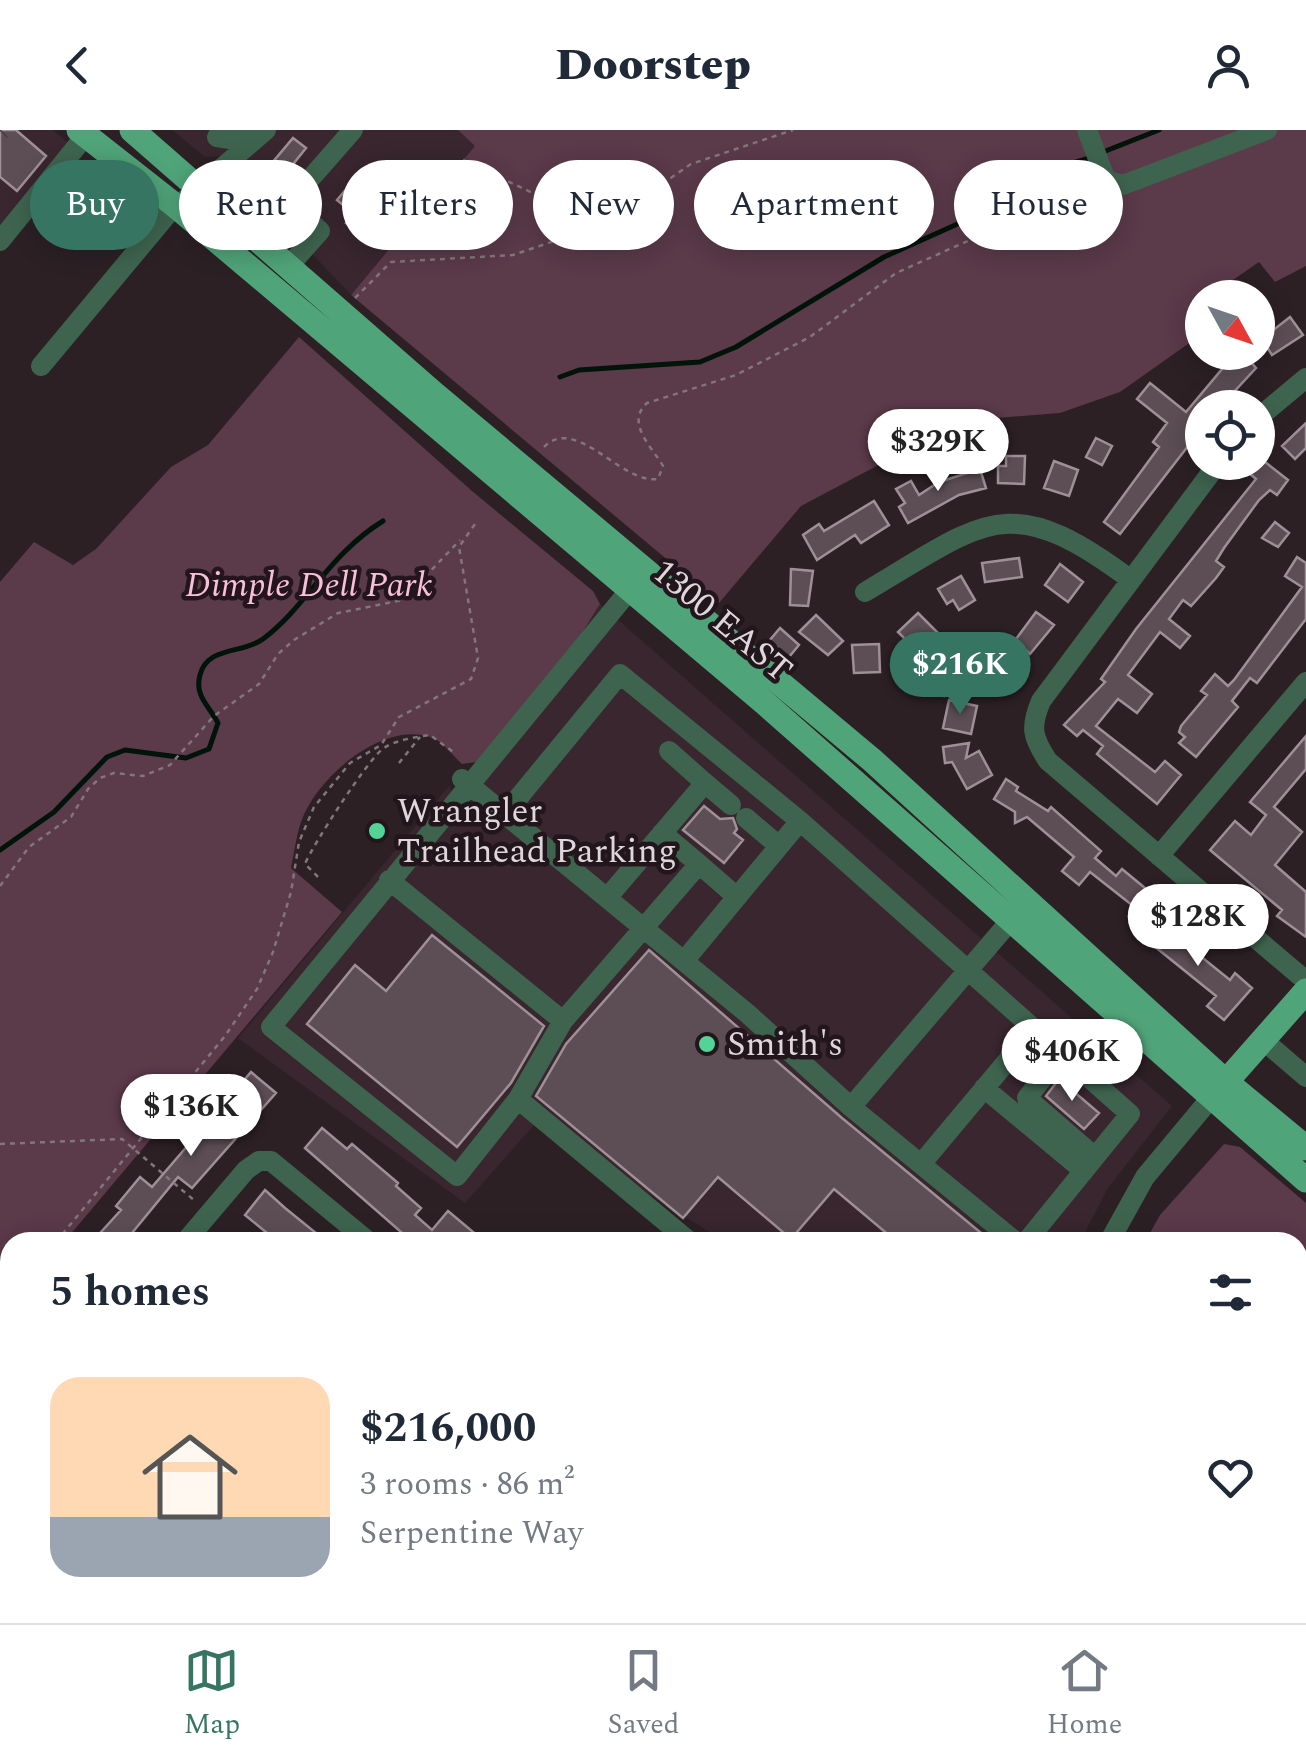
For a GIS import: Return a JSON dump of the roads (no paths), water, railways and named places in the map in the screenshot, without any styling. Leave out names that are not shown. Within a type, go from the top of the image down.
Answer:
[{"type":"main road","name":"1300 EAST","points":[[132,130],[179,171]]},
{"type":"main road","name":"1300 EAST","points":[[83,133],[177,207],[498,481],[638,579],[872,760],[1096,964],[1306,1180]]},
{"type":"main road","name":"1300 EAST","points":[[269,250],[638,579],[1010,920],[1218,1091],[1306,1148]]},
{"type":"main road","points":[[1010,920],[1028,920],[1061,950],[1096,964]]},
{"type":"main road","points":[[1218,1091],[1306,991]]},
{"type":"street","points":[[217,137],[236,140],[249,130]]},
{"type":"street","points":[[230,160],[266,130]]},
{"type":"street","points":[[288,267],[320,231],[289,204],[353,130]]},
{"type":"street","points":[[1088,137],[1104,174],[1116,185],[1132,184],[1266,130]]},
{"type":"street","points":[[0,241],[83,133]]},
{"type":"street","points":[[41,366],[177,207]]},
{"type":"street","points":[[1275,404],[1306,378]]},
{"type":"street","points":[[1206,480],[1041,701],[1031,724],[1034,740],[1048,761],[1306,982]]},
{"type":"street","points":[[865,592],[964,534],[1012,522],[1061,532],[1131,580]]},
{"type":"street","points":[[638,579],[465,781],[270,1028],[456,1176],[518,1099],[563,1021],[698,864]]},
{"type":"street","points":[[505,814],[620,674],[800,821],[1130,1114],[1034,1232]]},
{"type":"street","points":[[1159,856],[1306,682]]},
{"type":"street","points":[[668,752],[779,846]]},
{"type":"street","points":[[465,781],[1004,1232]]},
{"type":"street","points":[[607,898],[705,783]]},
{"type":"street","points":[[684,961],[800,821]]},
{"type":"street","points":[[662,833],[737,897]]},
{"type":"street","points":[[389,880],[563,1021]]},
{"type":"street","points":[[851,1107],[965,968],[1010,920]]},
{"type":"street","points":[[920,1164],[1034,1028]]},
{"type":"street","points":[[1263,1040],[1306,1077]]},
{"type":"street","points":[[1062,1054],[1027,1098],[1089,1164]]},
{"type":"street","points":[[984,1088],[1089,1164]]},
{"type":"street","points":[[1115,1232],[1145,1177],[1218,1091]]},
{"type":"street","points":[[518,1099],[678,1232]]},
{"type":"street","points":[[194,1232],[259,1161],[271,1161],[357,1232]]},
{"type":"waterway","points":[[1103,152],[1159,130]]},
{"type":"waterway","points":[[560,377],[579,370],[700,362],[736,347],[884,257],[973,217],[1046,171],[1093,157]]},
{"type":"waterway","points":[[0,850],[54,812],[107,757],[125,750],[186,758],[209,749],[218,723],[199,689],[204,666],[218,655],[263,639],[347,549],[383,521]]},
{"type":"place","name":"Wrangler Trailhead Parking","points":[[377,831]]},
{"type":"place","name":"Smith's","points":[[707,1044]]},
{"type":"park label","name":"Dimple Dell Park","points":[[309,585]]}]
